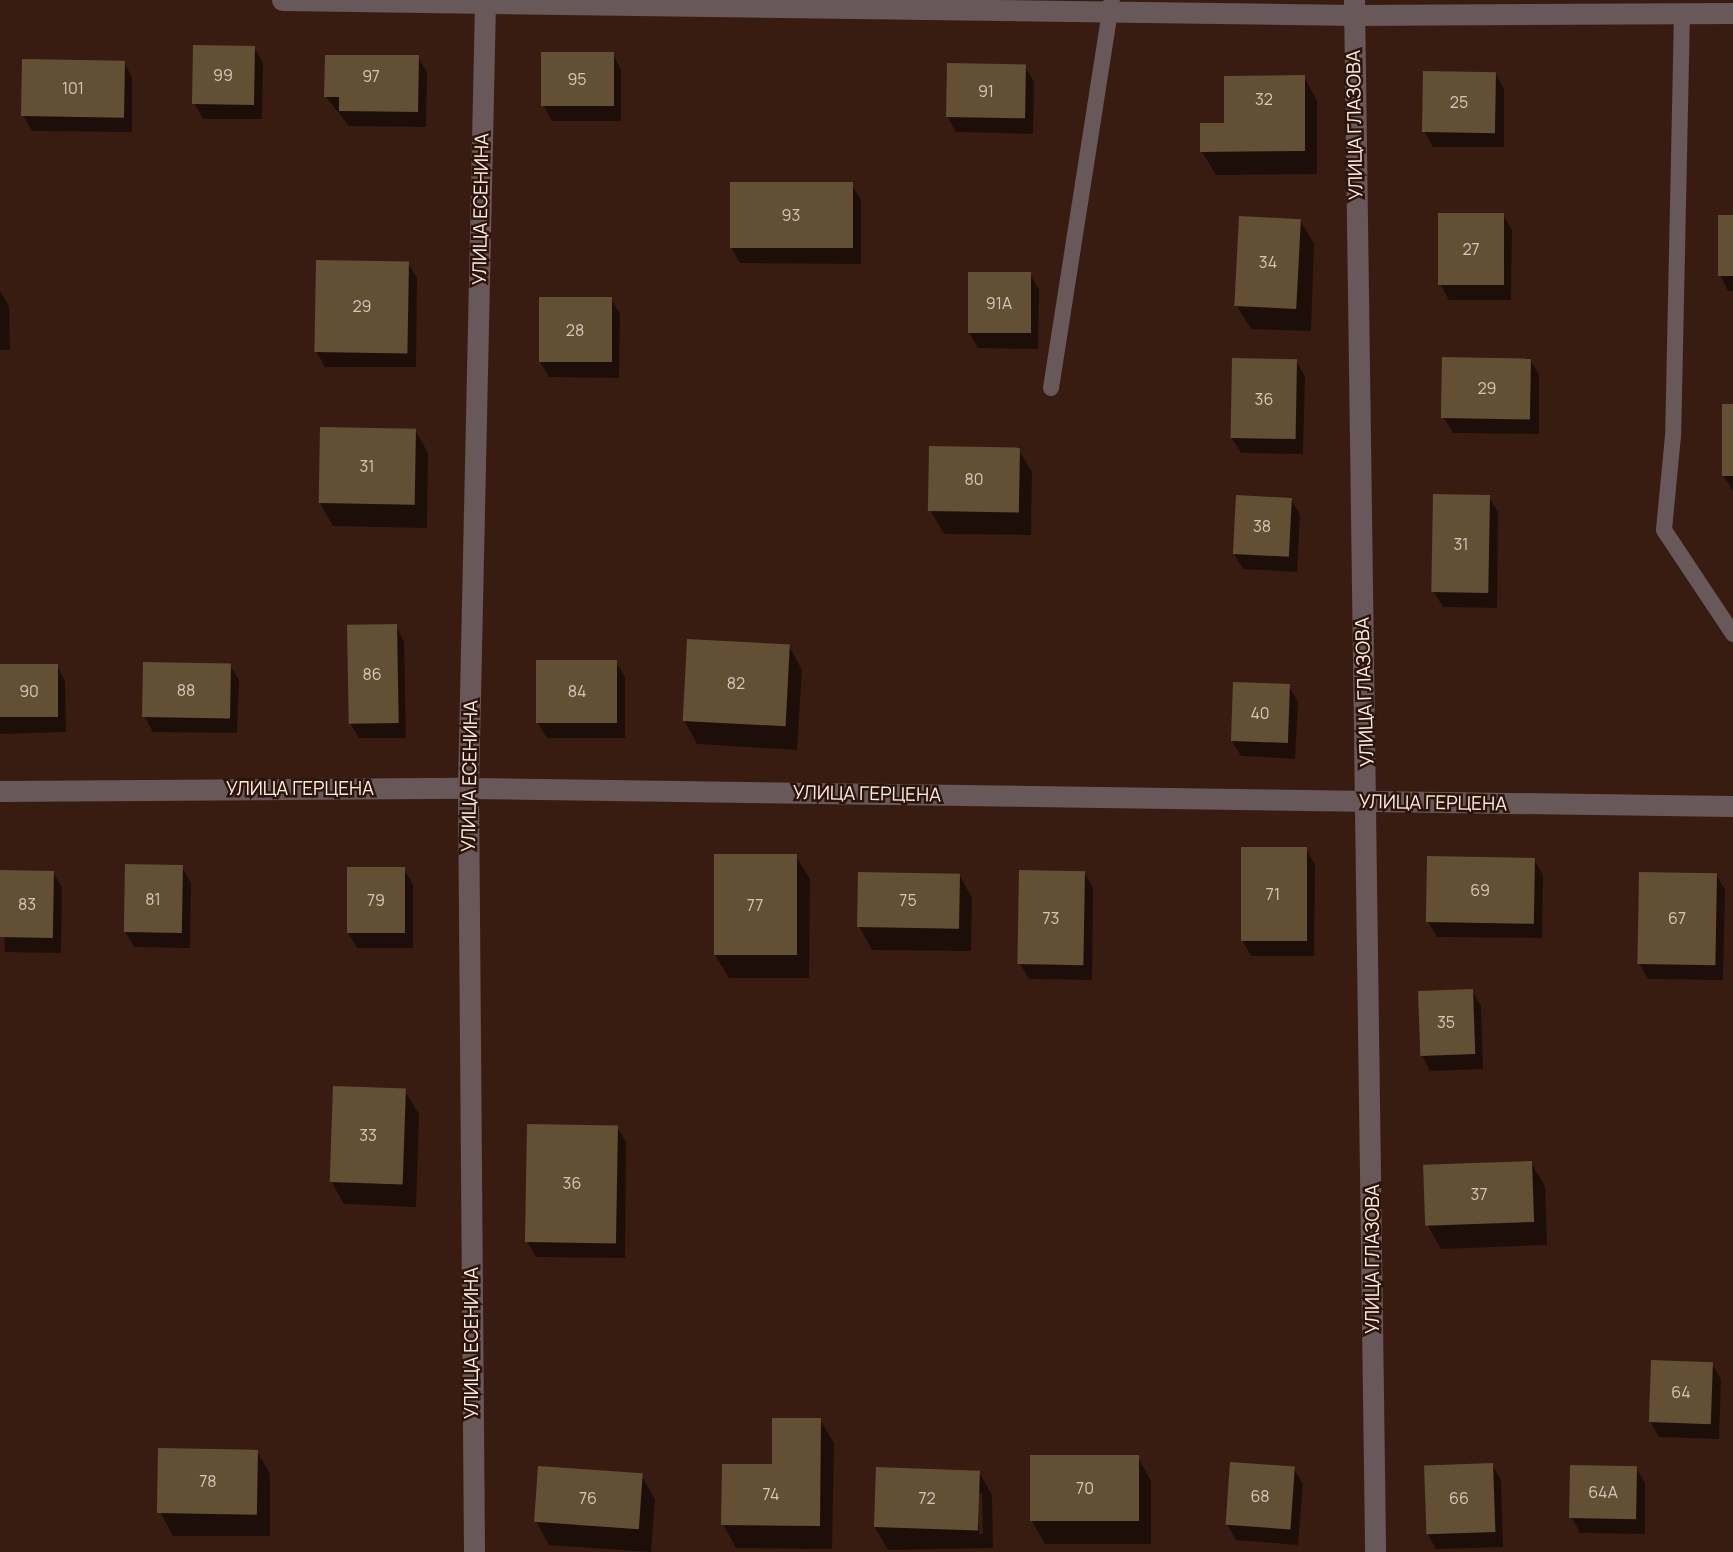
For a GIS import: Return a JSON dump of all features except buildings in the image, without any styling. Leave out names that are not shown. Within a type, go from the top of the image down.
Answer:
[{"type":"street","points":[[282,0],[1354,7],[1733,13]]},
{"type":"street","name":"УЛИЦА ЕСЕНИНА","points":[[474,1552],[468,788],[485,3]]},
{"type":"street","name":"УЛИЦА ГЛАЗОВА","points":[[1354,7],[1359,558],[1370,802],[1374,1552]]},
{"type":"street","name":"УЛИЦА ГЕРЦЕНА","points":[[0,791],[468,788],[1733,806]]},
{"type":"lane","points":[[1051,388],[1112,6]]},
{"type":"lane","points":[[1682,13],[1673,436],[1664,530],[1733,634]]}]
